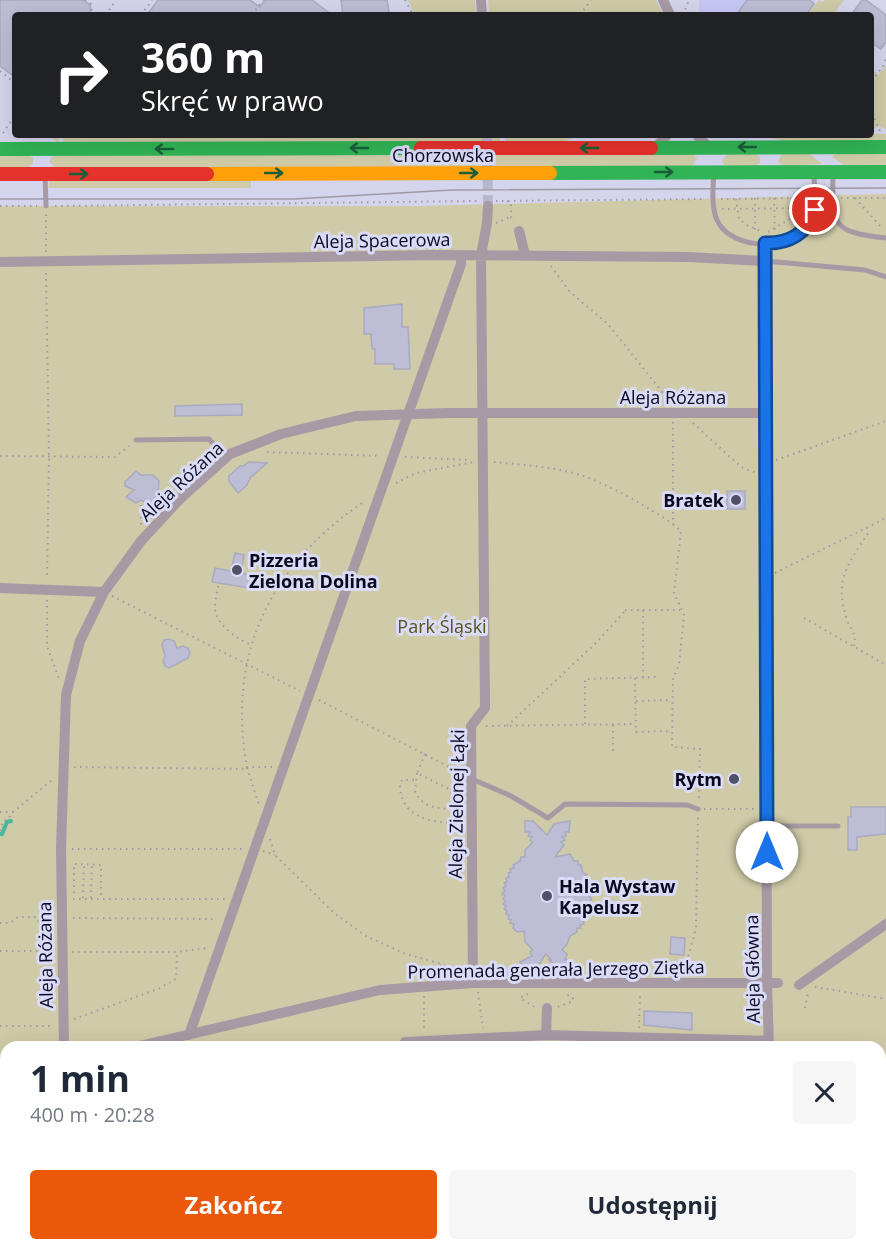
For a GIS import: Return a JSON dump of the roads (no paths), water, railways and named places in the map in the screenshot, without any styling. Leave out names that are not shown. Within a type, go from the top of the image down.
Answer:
[{"type":"main road","points":[[770,147],[770,172]]},
{"type":"main road","points":[[818,147],[833,172]]},
{"type":"main road","name":"Chorzowska","points":[[0,149],[886,147]]},
{"type":"main road","points":[[709,148],[712,172]]},
{"type":"main road","points":[[41,149],[43,174]]},
{"type":"main road","name":"Chorzowska","points":[[0,174],[886,172]]},
{"type":"street","points":[[655,147],[664,138]]},
{"type":"street","points":[[700,138],[709,148]]},
{"type":"street","name":"Aleja Zielonej Łąki","points":[[475,983],[467,811],[471,778],[471,726],[485,708],[481,255],[488,223],[489,203]]},
{"type":"street","points":[[519,231],[525,255]]},
{"type":"street","name":"Aleja Główna","points":[[765,243],[767,826],[773,1021],[770,1041]]},
{"type":"street","points":[[189,1035],[409,414],[461,264],[461,255]]},
{"type":"street","name":"Aleja Spacerowa","points":[[0,262],[461,255],[688,257],[765,261]]},
{"type":"street","name":"Aleja Różana","points":[[64,1041],[61,918],[62,769],[66,695],[80,642],[104,592],[141,541],[180,499],[230,454],[281,434],[328,421],[377,414],[765,413]]},
{"type":"street","points":[[0,588],[104,592]]},
{"type":"street","points":[[804,986],[886,924]]},
{"type":"street","name":"Promenada generała Jerzego Ziętka","points":[[162,1041],[380,990],[475,983],[772,983]]},
{"type":"street","points":[[546,1035],[547,1010]]},
{"type":"street","points":[[465,1041],[546,1035],[638,1037],[671,1041]]},
{"type":"lane","points":[[712,172],[717,221],[728,234],[737,240],[765,243],[795,237],[806,229],[815,210],[814,172]]},
{"type":"lane","points":[[833,172],[832,198],[835,217],[845,229],[857,236],[886,238]]},
{"type":"lane","points":[[43,174],[46,206]]},
{"type":"lane","points":[[765,261],[865,270],[886,277]]},
{"type":"lane","points":[[136,441],[209,439],[219,450],[230,454]]},
{"type":"lane","points":[[471,778],[511,796],[548,818],[565,804],[687,806],[698,809]]},
{"type":"lane","points":[[767,826],[838,826]]},
{"type":"waterway","points":[[0,834],[7,822],[11,821]]},
{"type":"tunnel","points":[[487,138],[488,206]]},
{"type":"tram line","points":[[0,199],[294,199],[452,190],[886,188]]},
{"type":"place","name":"Bratek","points":[[736,500]]},
{"type":"place","name":"Pizzeria Zielona Dolina","points":[[237,570]]},
{"type":"place","name":"Rytm","points":[[734,779]]},
{"type":"place","name":"Hala Wystaw Kapelusz","points":[[547,896]]},
{"type":"park label","name":"Park Śląski","points":[[442,626]]}]
